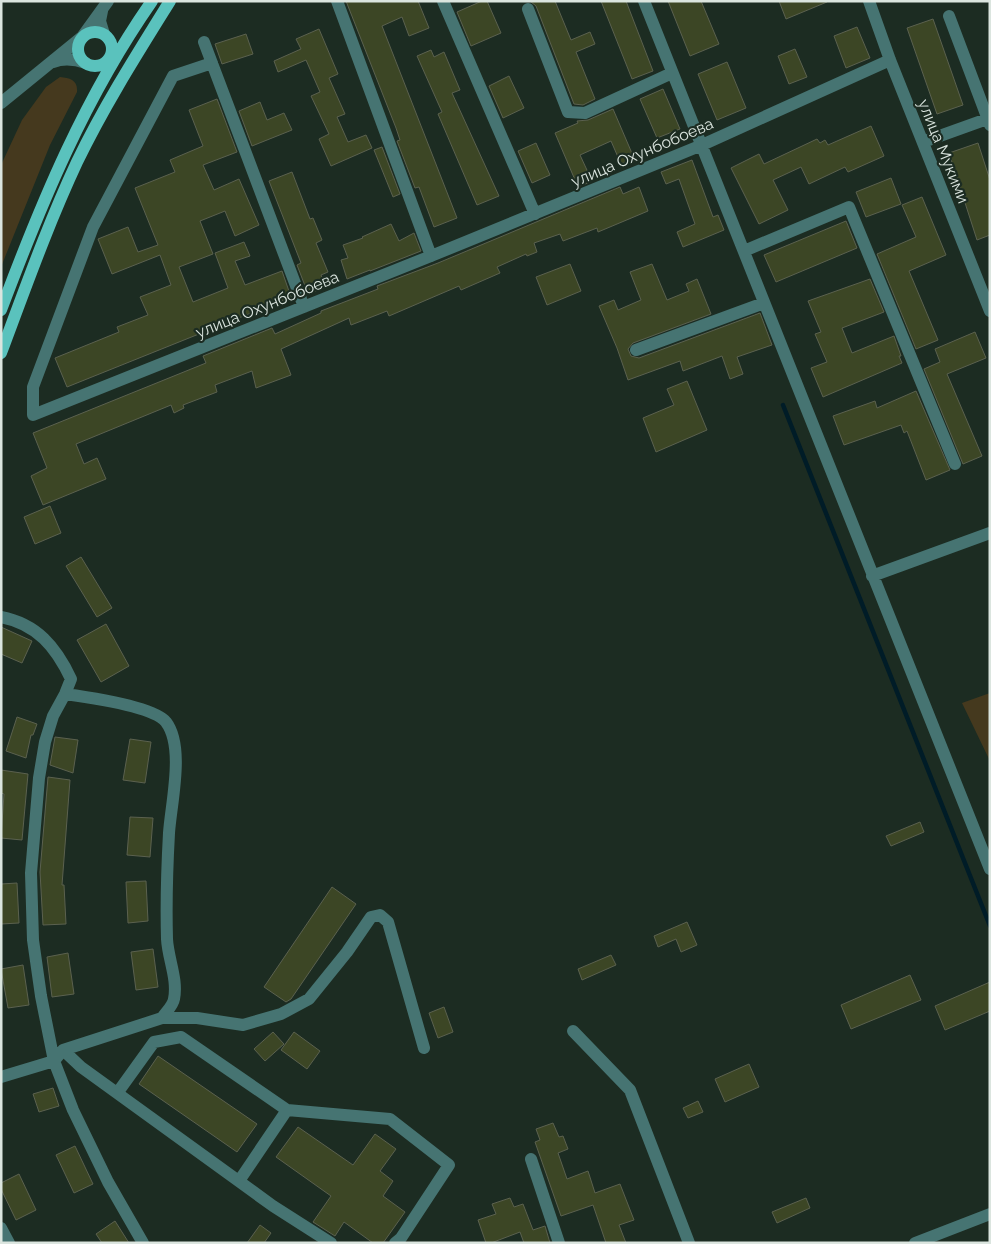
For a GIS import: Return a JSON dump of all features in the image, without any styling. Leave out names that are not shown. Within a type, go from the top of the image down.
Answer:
[{"type":"main road","points":[[114,92],[109,58],[152,1]]},
{"type":"main road","points":[[1,353],[58,205],[90,136],[141,46],[170,1]]},
{"type":"main road","points":[[98,88],[97,77],[82,60],[78,51],[82,37],[93,32],[116,38],[128,35]]},
{"type":"main road","points":[[1,310],[45,197],[98,88],[109,58],[111,44],[104,34]]},
{"type":"main road","points":[[86,63],[97,66],[109,58],[141,46]]},
{"type":"street","points":[[337,1],[431,256]]},
{"type":"street","points":[[444,1],[535,214]]},
{"type":"street","points":[[644,1],[990,868]]},
{"type":"street","name":"улица Мукими","points":[[869,1],[890,60],[990,311]]},
{"type":"street","points":[[104,34],[100,21],[106,4]]},
{"type":"street","points":[[1,103],[82,37],[106,4]]},
{"type":"street","points":[[528,9],[568,112],[585,113],[672,73]]},
{"type":"street","points":[[923,142],[989,120],[949,16]]},
{"type":"street","points":[[204,42],[304,307]]},
{"type":"street","points":[[48,64],[64,59],[86,63]]},
{"type":"street","name":"улица Охунбобоева","points":[[212,63],[173,76],[92,227],[32,387],[33,415],[431,256],[702,145],[890,60]]},
{"type":"street","points":[[744,251],[849,207],[955,464]]},
{"type":"street","points":[[636,350],[764,303]]},
{"type":"street","points":[[872,576],[990,533]]},
{"type":"street","points":[[1,617],[18,620],[40,633],[63,663],[71,679],[54,716],[45,742],[39,778],[31,873],[33,940],[41,996],[54,1061],[73,1110],[108,1182],[143,1243]]},
{"type":"street","points":[[65,694],[89,697],[156,714],[165,722],[174,738],[176,763],[166,881],[168,942],[174,981],[174,1001],[162,1018]]},
{"type":"street","points":[[1,1077],[54,1061],[63,1050],[162,1018],[197,1018],[243,1025],[281,1014],[309,999],[347,952],[371,917],[380,915],[388,922],[424,1048]]},
{"type":"street","points":[[573,1031],[630,1090],[689,1243]]},
{"type":"street","points":[[118,1092],[154,1042],[181,1037],[287,1110],[390,1119],[449,1165],[401,1238],[395,1243]]},
{"type":"street","points":[[63,1050],[82,1067],[273,1206],[330,1243]]},
{"type":"street","points":[[239,1181],[287,1110]]},
{"type":"street","points":[[531,1159],[559,1243]]},
{"type":"street","points":[[916,1243],[990,1214]]},
{"type":"street","points":[[1,1228],[9,1243]]},
{"type":"shaded area","points":[[60,77],[73,80],[77,92],[50,145],[1,267],[2,163],[22,120],[46,87]]},
{"type":"shaded area","points":[[990,693],[990,761],[962,703]]},
{"type":"building","points":[[346,1],[418,1],[429,28],[409,36],[402,17],[382,26],[457,218],[434,227],[419,187],[415,188],[397,141],[400,140],[396,128]]},
{"type":"building","points":[[482,1],[487,1],[501,33],[471,46],[457,12]]},
{"type":"building","points":[[530,1],[555,1],[571,40],[590,32],[595,44],[576,52],[595,99],[583,105],[574,104],[536,6]]},
{"type":"building","points":[[601,1],[626,1],[653,71],[632,79]]},
{"type":"building","points":[[668,1],[701,1],[719,44],[690,56]]},
{"type":"building","points":[[779,1],[827,1],[827,2],[786,19]]},
{"type":"building","points":[[933,19],[963,105],[937,114],[907,28]]},
{"type":"building","points":[[857,27],[870,58],[846,68],[834,36]]},
{"type":"building","points":[[319,29],[338,74],[329,78],[345,114],[337,117],[348,142],[366,135],[372,148],[331,166],[319,139],[329,134],[311,96],[320,92],[306,60],[278,72],[274,61],[301,49],[296,39]]},
{"type":"building","points":[[246,34],[253,54],[222,64],[215,44]]},
{"type":"building","points":[[795,49],[807,77],[789,84],[778,56]]},
{"type":"building","points":[[431,50],[434,57],[444,52],[460,90],[452,93],[499,196],[477,205],[438,114],[442,112],[417,56]]},
{"type":"building","points":[[727,62],[746,108],[717,120],[698,74]]},
{"type":"building","points":[[509,76],[524,108],[503,118],[489,86]]},
{"type":"building","points":[[663,89],[680,129],[657,138],[640,99]]},
{"type":"building","points":[[217,99],[237,152],[203,165],[214,190],[239,179],[259,225],[235,236],[225,211],[200,221],[213,254],[179,267],[193,302],[228,288],[215,253],[244,242],[250,256],[235,261],[245,285],[282,271],[291,297],[67,387],[55,358],[119,332],[117,327],[148,315],[140,297],[171,285],[160,255],[112,274],[98,239],[128,227],[138,252],[158,245],[135,188],[175,172],[170,160],[203,146],[189,110]]},
{"type":"building","points":[[260,102],[267,120],[284,113],[292,130],[252,146],[239,111]]},
{"type":"building","points":[[613,109],[634,158],[621,164],[611,141],[580,155],[592,181],[578,187],[555,133],[578,123],[577,121],[588,120]]},
{"type":"building","points":[[871,126],[884,156],[848,172],[845,167],[809,184],[801,167],[773,180],[788,210],[759,224],[731,168],[759,154],[764,164],[817,139],[820,143],[825,140],[828,145]]},
{"type":"building","points":[[536,143],[550,175],[532,183],[518,151]]},
{"type":"building","points":[[978,143],[990,180],[990,235],[977,240],[949,153]]},
{"type":"building","points":[[382,147],[400,194],[393,197],[374,150]]},
{"type":"building","points":[[692,160],[713,217],[718,215],[724,230],[683,247],[677,232],[695,224],[679,179],[666,184],[661,172]]},
{"type":"building","points":[[292,172],[310,219],[313,218],[322,240],[316,243],[328,272],[321,275],[326,287],[313,292],[312,289],[307,291],[297,265],[301,263],[269,181]]},
{"type":"building","points":[[891,178],[901,204],[866,217],[856,192]]},
{"type":"building","points":[[620,187],[623,194],[639,187],[648,211],[598,232],[597,228],[563,241],[560,234],[534,243],[537,252],[527,256],[526,254],[497,267],[500,273],[461,290],[459,286],[389,316],[387,311],[351,325],[349,318],[281,349],[291,375],[256,388],[252,371],[215,385],[217,392],[183,405],[184,408],[174,413],[171,405],[76,444],[84,464],[97,458],[106,479],[43,505],[31,476],[47,468],[33,433],[206,363],[203,356],[272,328],[275,334],[321,313],[321,311],[378,289],[377,286],[438,263]]},
{"type":"building","points":[[922,197],[946,255],[909,271],[938,340],[916,349],[877,254],[916,237],[902,205]]},
{"type":"building","points":[[846,221],[857,248],[776,282],[764,255]]},
{"type":"building","points":[[391,224],[399,241],[414,233],[421,251],[347,279],[341,260],[348,258],[343,245],[363,238]]},
{"type":"building","points":[[570,264],[581,291],[547,305],[536,277]]},
{"type":"building","points":[[652,264],[667,300],[689,291],[686,284],[697,279],[711,314],[633,343],[628,349],[631,356],[639,358],[760,313],[772,345],[737,357],[743,374],[730,379],[722,356],[683,371],[680,361],[628,380],[599,306],[614,300],[618,310],[641,300],[630,272]]},
{"type":"building","points":[[870,279],[884,312],[842,328],[852,353],[894,336],[902,363],[823,397],[811,368],[827,362],[815,334],[821,332],[808,301]]},
{"type":"building","points":[[975,332],[986,358],[947,374],[982,456],[963,464],[924,369],[940,362],[935,349]]},
{"type":"building","points":[[687,381],[707,430],[656,452],[643,418],[674,405],[667,389]]},
{"type":"building","points":[[916,391],[950,470],[926,480],[907,431],[904,433],[901,425],[844,445],[833,416],[875,401],[877,408]]},
{"type":"building","points":[[50,506],[61,533],[35,544],[24,517]]},
{"type":"building","points":[[81,557],[112,608],[97,617],[66,566]]},
{"type":"building","points":[[106,624],[129,666],[101,682],[77,640]]},
{"type":"building","points":[[1,627],[32,641],[22,663],[1,654]]},
{"type":"building","points":[[17,717],[37,724],[33,735],[31,735],[26,758],[6,751]]},
{"type":"building","points":[[55,737],[78,740],[73,773],[50,765]]},
{"type":"building","points":[[130,739],[151,742],[145,783],[123,780]]},
{"type":"building","points":[[1,770],[28,774],[22,840],[1,838],[4,794],[1,793]]},
{"type":"building","points":[[48,777],[70,780],[62,885],[64,885],[66,924],[43,925],[40,872]]},
{"type":"building","points":[[130,817],[153,818],[150,857],[127,855]]},
{"type":"building","points":[[920,822],[924,832],[891,846],[886,836]]},
{"type":"building","points":[[146,881],[148,921],[128,923],[126,882]]},
{"type":"building","points":[[17,883],[19,923],[1,924],[1,884]]},
{"type":"building","points":[[332,887],[356,904],[291,999],[286,1002],[264,987]]},
{"type":"building","points":[[687,922],[697,945],[681,952],[676,939],[658,947],[654,936]]},
{"type":"building","points":[[153,949],[158,987],[136,990],[131,952]]},
{"type":"building","points":[[68,953],[74,994],[52,997],[47,957]]},
{"type":"building","points":[[611,955],[616,965],[582,980],[578,969]]},
{"type":"building","points":[[23,965],[29,1005],[8,1008],[1,969]]},
{"type":"building","points":[[910,975],[921,1000],[851,1029],[841,1005]]},
{"type":"building","points":[[990,982],[990,1011],[945,1030],[935,1006]]},
{"type":"building","points":[[444,1007],[453,1032],[438,1038],[429,1013]]},
{"type":"building","points":[[273,1032],[284,1044],[265,1061],[254,1049]]},
{"type":"building","points":[[294,1032],[320,1051],[307,1069],[281,1050]]},
{"type":"building","points":[[158,1056],[257,1124],[237,1152],[139,1084]]},
{"type":"building","points":[[749,1064],[759,1087],[725,1102],[715,1079]]},
{"type":"building","points":[[53,1088],[59,1106],[39,1112],[33,1094]]},
{"type":"building","points":[[698,1101],[703,1112],[688,1118],[683,1108]]},
{"type":"building","points":[[553,1123],[559,1137],[563,1136],[568,1149],[558,1153],[567,1179],[588,1171],[595,1193],[620,1184],[634,1220],[619,1225],[626,1243],[606,1243],[593,1205],[561,1216],[535,1142],[540,1140],[536,1129]]},
{"type":"building","points":[[298,1127],[353,1165],[375,1134],[396,1149],[380,1171],[393,1181],[383,1196],[405,1212],[383,1243],[373,1243],[344,1222],[335,1236],[313,1222],[331,1196],[276,1157]]},
{"type":"building","points":[[75,1146],[93,1184],[74,1193],[56,1155]]},
{"type":"building","points":[[19,1174],[36,1210],[16,1220],[1,1189],[1,1183]]},
{"type":"building","points":[[510,1198],[514,1207],[523,1204],[533,1230],[545,1226],[550,1243],[524,1243],[520,1232],[491,1243],[486,1243],[478,1220],[496,1214],[492,1204]]},
{"type":"building","points":[[806,1198],[810,1208],[777,1223],[772,1212]]},
{"type":"building","points":[[115,1221],[129,1243],[102,1243],[96,1234]]},
{"type":"building","points":[[260,1225],[271,1233],[264,1243],[247,1243]]},
{"type":"waterway","points":[[783,405],[990,926]]}]
